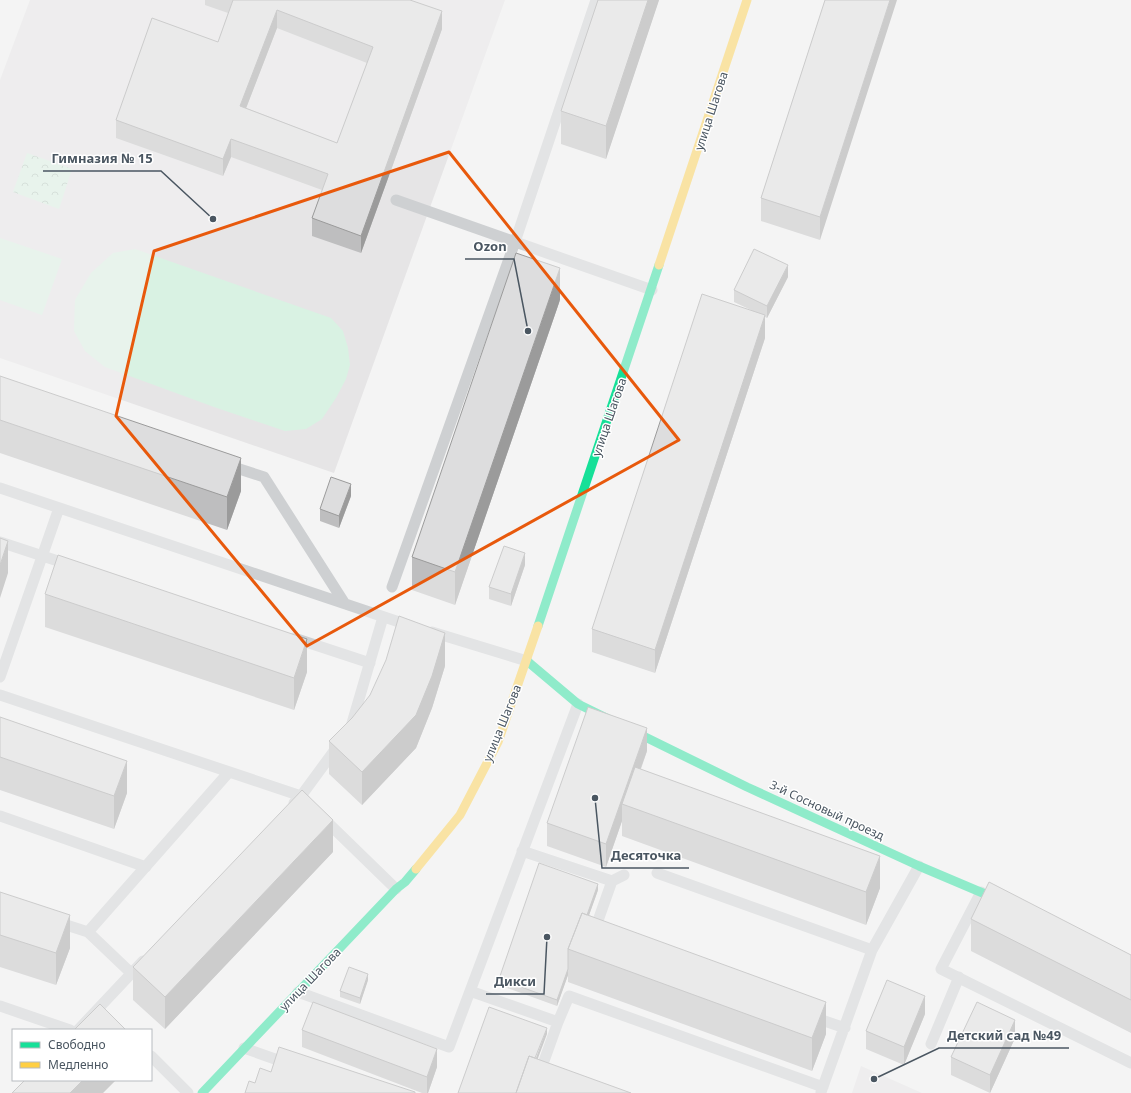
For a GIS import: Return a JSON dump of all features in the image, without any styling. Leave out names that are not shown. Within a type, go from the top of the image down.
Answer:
[{"type":"main road","name":"улица Шагова","points":[[202,1093],[396,889],[405,882],[460,815],[498,742],[527,661],[652,290],[747,0]]},
{"type":"main road","name":"3-й Сосновый проезд","points":[[527,661],[578,704],[747,787],[919,866],[1017,907]]},
{"type":"lane","points":[[392,587],[515,242],[596,0]]},
{"type":"lane","points":[[396,200],[652,290]]},
{"type":"lane","points":[[219,462],[264,477],[345,604]]},
{"type":"lane","points":[[0,488],[383,617],[527,661]]},
{"type":"lane","points":[[0,677],[59,508]]},
{"type":"lane","points":[[0,542],[79,568]]},
{"type":"lane","points":[[284,813],[301,796],[350,730],[383,617]]},
{"type":"lane","points":[[280,634],[370,663]]},
{"type":"lane","points":[[0,695],[301,796],[396,889]]},
{"type":"lane","points":[[298,992],[449,1047],[578,704]]},
{"type":"lane","points":[[88,932],[229,772]]},
{"type":"lane","points":[[0,816],[146,866]]},
{"type":"lane","points":[[522,850],[612,881]]},
{"type":"lane","points":[[544,1082],[537,1080],[569,996],[822,1090],[872,950],[919,866]]},
{"type":"lane","points":[[657,873],[872,950]]},
{"type":"lane","points":[[600,939],[593,936],[612,881],[624,875]]},
{"type":"lane","points":[[981,892],[941,969],[1131,1063]]},
{"type":"lane","points":[[44,918],[88,932],[131,973]]},
{"type":"lane","points":[[79,1029],[148,956]]},
{"type":"lane","points":[[931,1044],[959,977]]},
{"type":"lane","points":[[470,990],[558,1022]]},
{"type":"lane","points":[[0,1006],[67,1029]]},
{"type":"lane","points":[[101,1006],[111,1015]]},
{"type":"lane","points":[[800,1012],[845,1028]]},
{"type":"lane","points":[[244,1048],[298,1067]]},
{"type":"lane","points":[[152,1057],[188,1093]]},
{"type":"highlighted area","points":[[449,152],[679,440],[307,646],[116,416],[154,251]]},
{"type":"shaded area","points":[[30,0],[505,0],[334,473],[0,358],[0,80]]},
{"type":"shaded area","points":[[861,1066],[922,1093],[852,1093]]},
{"type":"green space","points":[[27,153],[72,169],[59,209],[13,192]]},
{"type":"green space","points":[[0,238],[62,259],[42,315],[0,300]]},
{"type":"green space","points":[[135,249],[331,318],[343,331],[348,348],[350,365],[346,379],[336,398],[322,419],[306,429],[285,431],[105,367],[85,351],[74,331],[75,300],[91,273],[113,253]]},
{"type":"building","points":[[233,0],[410,0],[442,11],[361,236],[312,218],[328,174],[231,139],[223,159],[116,120],[152,18],[218,42]],"holes":[[[277,10],[373,47],[337,143],[240,106]]]},
{"type":"building","points":[[598,0],[648,0],[606,126],[561,111]]},
{"type":"building","points":[[825,0],[890,0],[820,217],[761,198]]},
{"type":"building","points":[[754,249],[788,265],[767,306],[734,290]]},
{"type":"building","points":[[516,253],[560,268],[455,572],[412,557]]},
{"type":"building","points":[[702,294],[765,315],[655,650],[592,629]]},
{"type":"building","points":[[0,376],[241,458],[227,497],[0,420]]},
{"type":"building","points":[[331,477],[351,484],[339,516],[320,509]]},
{"type":"building","points":[[0,538],[8,541],[0,565]]},
{"type":"building","points":[[504,546],[525,553],[511,594],[489,587]]},
{"type":"building","points":[[58,555],[307,639],[294,678],[45,594]]},
{"type":"building","points":[[399,616],[445,633],[432,676],[416,715],[362,772],[329,741],[352,718],[370,695],[386,660]]},
{"type":"building","points":[[588,707],[647,728],[606,844],[547,823]]},
{"type":"building","points":[[0,717],[127,761],[114,796],[0,757]]},
{"type":"building","points":[[635,767],[880,856],[866,892],[622,804]]},
{"type":"building","points":[[302,790],[333,820],[165,997],[133,967]]},
{"type":"building","points":[[539,863],[598,884],[587,915],[582,913],[568,949],[568,969],[557,1000],[499,979]]},
{"type":"building","points":[[989,882],[1131,955],[1131,1000],[971,919]]},
{"type":"building","points":[[0,892],[70,915],[56,953],[0,935]]},
{"type":"building","points":[[582,913],[826,1002],[812,1038],[568,949]]},
{"type":"building","points":[[349,967],[368,974],[360,998],[340,991]]},
{"type":"building","points":[[887,980],[925,996],[904,1047],[866,1031]]},
{"type":"building","points":[[313,1002],[437,1049],[427,1077],[302,1030]]},
{"type":"building","points":[[977,1002],[1015,1020],[990,1075],[951,1057]]},
{"type":"building","points":[[100,1004],[125,1029],[75,1029]]},
{"type":"building","points":[[489,1007],[547,1028],[535,1058],[529,1056],[516,1093],[458,1093]]},
{"type":"building","points":[[279,1047],[415,1093],[245,1093],[249,1081],[255,1083],[260,1068],[271,1072]]},
{"type":"building","points":[[529,1056],[631,1093],[516,1093]]},
{"type":"building","points":[[24,1081],[82,1081],[70,1093],[12,1093]]},
{"type":"traffic: fast","points":[[538,626],[659,265]]},
{"type":"traffic: fast","points":[[527,661],[578,704],[747,787],[919,866],[1011,905]]},
{"type":"traffic: fast","points":[[202,1093],[416,869]]},
{"type":"traffic: slow","points":[[659,265],[747,0]]},
{"type":"traffic: slow","points":[[416,869],[460,815],[498,742],[538,626]]},
{"type":"place","name":"Гимназия № 15","points":[[213,219]]},
{"type":"place","name":"Ozon","points":[[528,331]]},
{"type":"place","name":"Десяточка","points":[[595,798]]},
{"type":"place","name":"Дикси","points":[[547,937]]},
{"type":"place","name":"Детский сад №49","points":[[874,1079]]}]
